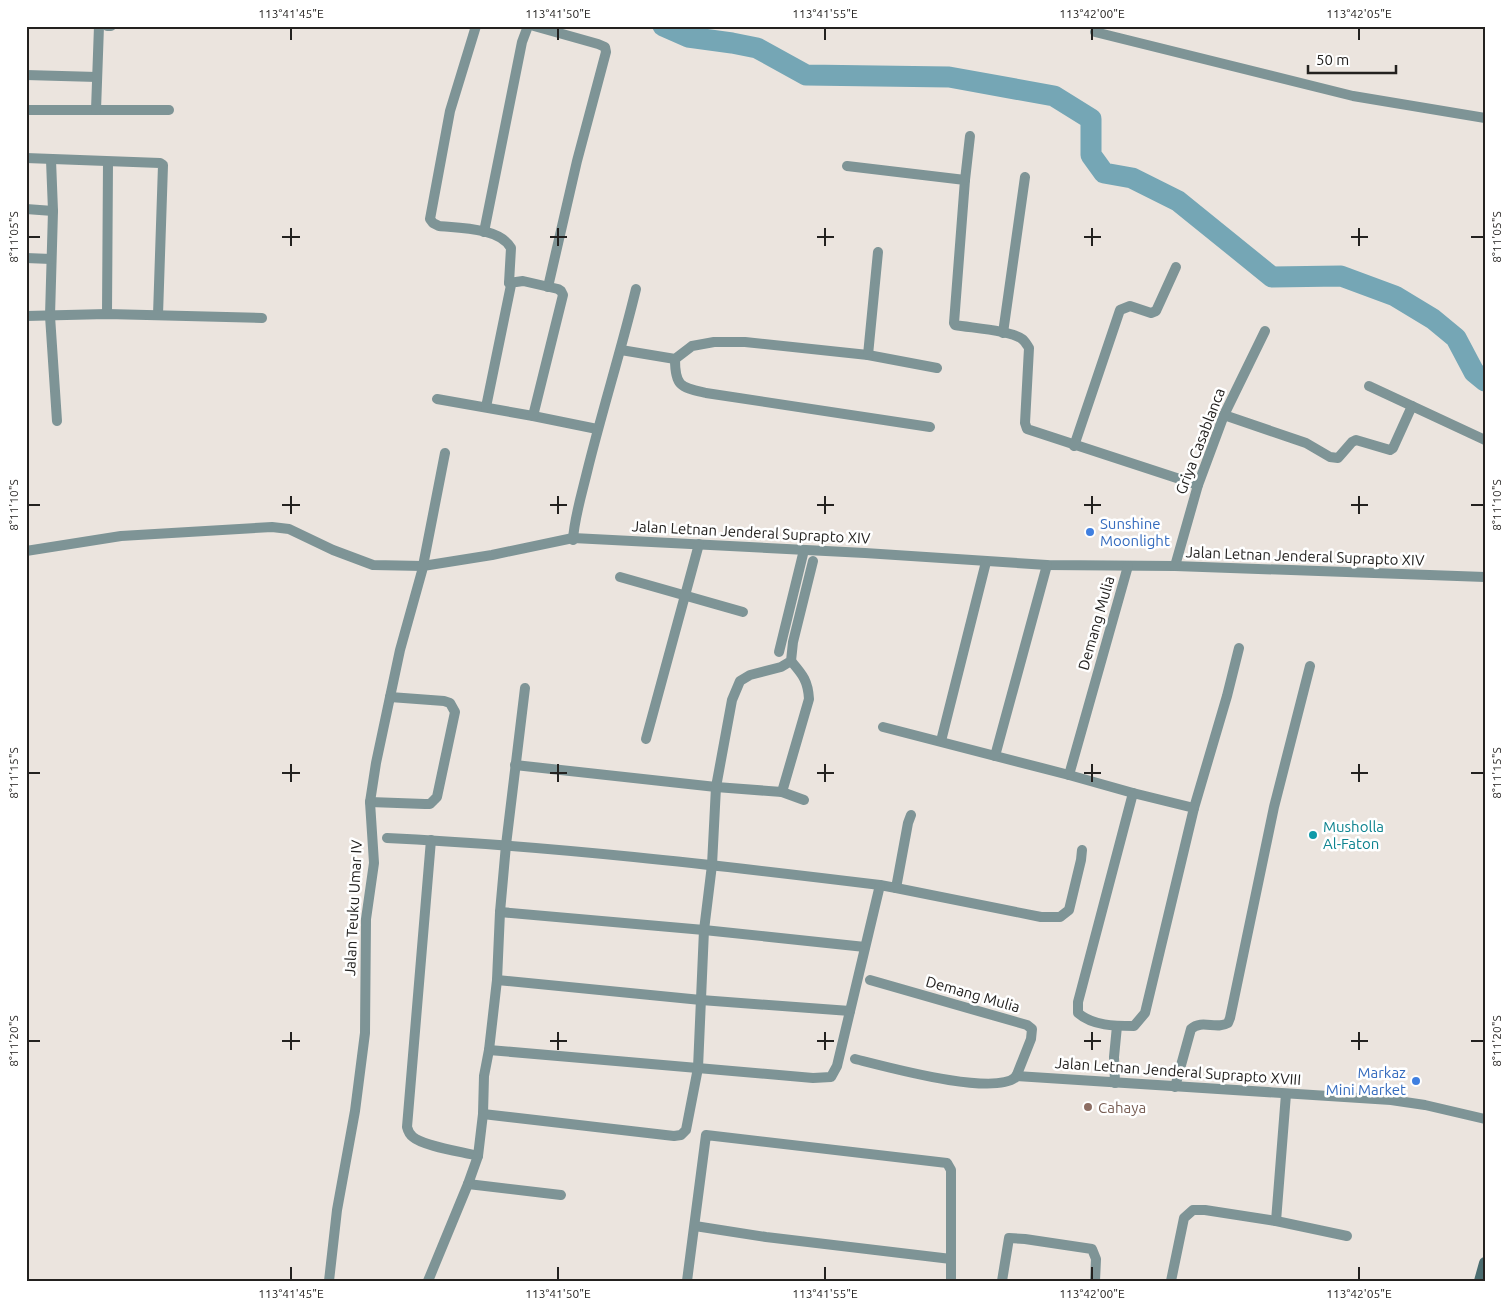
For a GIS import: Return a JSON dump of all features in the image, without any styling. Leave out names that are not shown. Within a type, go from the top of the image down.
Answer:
[{"type":"main road","points":[[1480,1281],[1485,1263]]},
{"type":"street","points":[[96,110],[99,26]]},
{"type":"street","points":[[476,26],[450,111],[430,219],[439,226],[484,232],[503,238],[511,248],[509,282],[512,285],[486,407]]},
{"type":"street","points":[[484,232],[520,52],[528,26]]},
{"type":"street","points":[[534,26],[598,44],[605,48],[606,52],[577,161],[548,287]]},
{"type":"street","points":[[1095,32],[1353,96],[1485,118]]},
{"type":"street","points":[[26,75],[97,77]]},
{"type":"street","points":[[26,110],[169,110]]},
{"type":"street","points":[[970,136],[954,324],[1003,332],[1020,337],[1029,348],[1027,429],[1074,446],[1198,485]]},
{"type":"street","points":[[26,158],[160,163],[163,165],[158,315]]},
{"type":"street","points":[[51,160],[53,210],[50,316],[57,422]]},
{"type":"street","points":[[106,314],[108,162]]},
{"type":"street","points":[[847,166],[966,180]]},
{"type":"street","points":[[1003,332],[1025,177]]},
{"type":"street","points":[[26,209],[53,210]]},
{"type":"street","points":[[868,355],[878,252]]},
{"type":"street","points":[[26,258],[51,259]]},
{"type":"street","points":[[1074,446],[1120,310],[1130,306],[1151,313],[1156,311],[1176,268]]},
{"type":"street","points":[[509,282],[523,281],[558,289],[563,294],[533,416]]},
{"type":"street","points":[[573,539],[598,429],[622,350],[636,290]]},
{"type":"street","points":[[26,316],[106,314],[262,318]]},
{"type":"street","name":"Griya Casablanca","points":[[1175,566],[1198,485],[1224,414],[1265,331]]},
{"type":"street","points":[[622,350],[675,359],[692,346],[714,342],[745,342],[868,355],[937,368]]},
{"type":"street","points":[[675,359],[677,381],[693,390],[930,427]]},
{"type":"street","points":[[1369,386],[1485,440]]},
{"type":"street","points":[[437,399],[598,429]]},
{"type":"street","points":[[1224,414],[1306,444],[1330,457],[1338,458],[1356,440],[1390,450],[1393,448],[1412,406]]},
{"type":"street","name":"Jalan Teuku Umar IV","points":[[329,1281],[337,1210],[355,1111],[365,1033],[366,919],[374,863],[370,802],[376,763],[400,650],[423,566],[445,453]]},
{"type":"street","name":"Jalan Letnan Jenderal Suprapto XIV","points":[[26,551],[121,536],[272,527],[289,529],[333,550],[373,564],[423,566],[573,539],[866,553],[1047,565],[1175,566],[1485,577]]},
{"type":"street","points":[[646,739],[699,544]]},
{"type":"street","points":[[779,652],[804,550]]},
{"type":"street","points":[[782,792],[809,699],[808,685],[791,661],[793,642],[813,561]]},
{"type":"street","points":[[941,742],[986,562]]},
{"type":"street","points":[[995,756],[1047,565]]},
{"type":"street","name":"Demang Mulia","points":[[1068,775],[1128,566]]},
{"type":"street","points":[[620,577],[743,612]]},
{"type":"street","points":[[1133,793],[1078,1002],[1078,1013],[1086,1020],[1117,1026],[1134,1026],[1145,1013],[1194,808],[1227,696],[1238,648]]},
{"type":"street","points":[[483,1114],[674,1136],[680,1135],[686,1130],[698,1068],[704,930],[712,865],[716,787],[732,700],[740,681],[750,676],[781,667],[791,661]]},
{"type":"street","points":[[1175,1087],[1191,1029],[1195,1025],[1200,1024],[1226,1025],[1230,1018],[1274,807],[1310,666]]},
{"type":"street","points":[[428,1281],[478,1156],[483,1114],[484,1076],[497,980],[500,912],[506,845],[525,688]]},
{"type":"street","points":[[370,802],[430,804],[433,802],[437,797],[455,712],[450,703],[444,701],[390,697]]},
{"type":"street","points":[[883,727],[1194,808]]},
{"type":"street","points":[[515,765],[716,787],[782,792],[804,800]]},
{"type":"street","points":[[896,888],[908,823],[912,815]]},
{"type":"street","points":[[387,838],[506,845],[712,865],[880,885],[1041,917],[1060,917],[1069,910],[1082,850]]},
{"type":"street","points":[[432,840],[407,1126],[409,1134],[422,1142],[478,1156]]},
{"type":"street","points":[[489,1050],[813,1078],[830,1077],[837,1066],[880,885]]},
{"type":"street","points":[[500,912],[704,930],[866,947]]},
{"type":"street","points":[[497,980],[701,1000],[850,1011]]},
{"type":"street","name":"Demang Mulia","points":[[870,980],[1027,1025],[1032,1029],[1031,1039],[1016,1076]]},
{"type":"street","points":[[1115,1083],[1114,1057],[1117,1026]]},
{"type":"street","points":[[855,1059],[959,1082],[1008,1082],[1016,1076]]},
{"type":"street","name":"Jalan Letnan Jenderal Suprapto XVIII","points":[[1016,1076],[1391,1100],[1426,1105],[1485,1119]]},
{"type":"street","points":[[1276,1222],[1286,1094]]},
{"type":"street","points":[[687,1281],[706,1135],[947,1163],[951,1170],[951,1281]]},
{"type":"street","points":[[468,1184],[561,1195]]},
{"type":"street","points":[[1171,1281],[1184,1218],[1193,1210],[1205,1210],[1347,1236]]},
{"type":"street","points":[[695,1226],[951,1258]]},
{"type":"street","points":[[1002,1281],[1009,1238],[1092,1250],[1096,1258],[1095,1281]]},
{"type":"waterway","points":[[663,26],[688,37],[757,48],[806,75],[949,77],[1054,96],[1091,119],[1091,155],[1104,173],[1132,178],[1178,201],[1272,277],[1341,276],[1395,296],[1433,319],[1456,338],[1474,372],[1485,381]]},
{"type":"place","name":"Sunshine Moonlight","points":[[1090,532]]},
{"type":"place","name":"Musholla Al-Faton","points":[[1313,835]]},
{"type":"place","name":"Markaz Mini Market","points":[[1416,1081]]},
{"type":"place","name":"Cahaya","points":[[1088,1107]]}]
